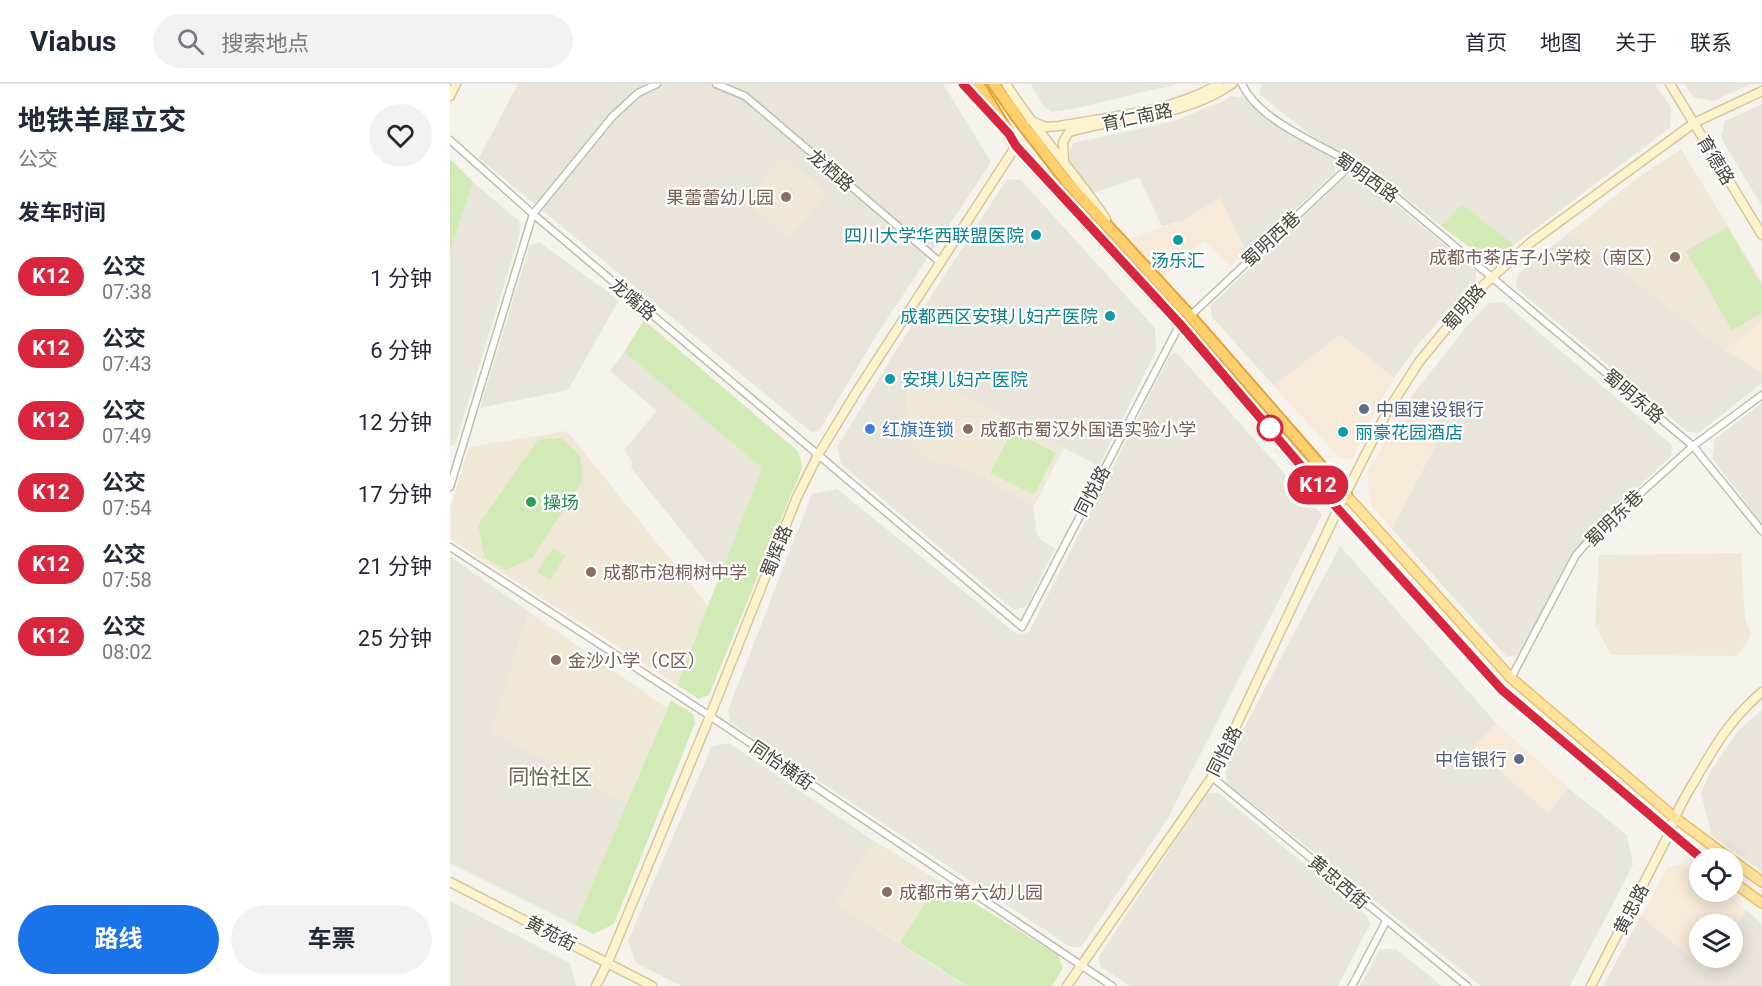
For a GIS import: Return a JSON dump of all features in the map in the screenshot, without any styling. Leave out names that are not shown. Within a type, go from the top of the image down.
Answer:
[{"type":"highway","points":[[978,84],[1016,146],[1180,324],[1338,509]]},
{"type":"highway","points":[[994,84],[1067,182],[1190,316],[1346,495]]},
{"type":"main road","points":[[1346,495],[1511,678],[1674,818],[1716,848]]},
{"type":"main road","points":[[1338,509],[1502,690],[1689,848]]},
{"type":"main road","points":[[1743,868],[1762,882]]},
{"type":"main road","points":[[1743,889],[1762,903]]},
{"type":"street","points":[[450,96],[456,84]]},
{"type":"street","points":[[450,487],[533,214],[612,117],[638,93],[657,84]]},
{"type":"street","name":"龙栖路","points":[[716,84],[745,96],[941,263]]},
{"type":"street","points":[[963,84],[1009,134]]},
{"type":"street","points":[[1006,84],[1031,121],[1087,190],[1120,239]]},
{"type":"street","points":[[1031,121],[1046,127],[1059,126],[1147,110],[1203,93],[1219,84]]},
{"type":"street","name":"育仁南路","points":[[1064,162],[1063,142],[1069,132],[1205,101],[1232,84]]},
{"type":"street","name":"蜀明西路","points":[[1242,84],[1246,93],[1268,113],[1305,140],[1353,163],[1492,276]]},
{"type":"street","name":"育德路","points":[[1670,84],[1762,235]]},
{"type":"street","name":"蜀明路","points":[[1346,495],[1387,412],[1419,362],[1492,276],[1565,216],[1694,123],[1762,91]]},
{"type":"street","name":"龙嘴路","points":[[450,140],[533,214],[1022,627]]},
{"type":"street","name":"蜀辉路","points":[[596,986],[710,716],[797,496],[818,455],[857,391],[1016,146]]},
{"type":"street","name":"蜀明西巷","points":[[1190,316],[1353,163]]},
{"type":"street","name":"蜀明东路","points":[[1492,276],[1693,446],[1762,531]]},
{"type":"street","name":"同悦路","points":[[1022,627],[1180,324]]},
{"type":"street","name":"蜀明东巷","points":[[1511,678],[1576,555],[1619,510],[1693,446],[1762,395]]},
{"type":"street","name":"同怡路","points":[[1067,986],[1080,964],[1212,777],[1346,495]]},
{"type":"street","name":"同怡横街","points":[[450,547],[710,716],[1113,986]]},
{"type":"street","name":"黄忠路","points":[[1591,986],[1670,832],[1674,818],[1719,738],[1762,692]]},
{"type":"street","name":"黄忠西街","points":[[1212,777],[1467,986]]},
{"type":"street","name":"黄苑街","points":[[450,882],[652,986]]},
{"type":"street","points":[[1352,986],[1386,921]]},
{"type":"shaded area","points":[[518,84],[943,84],[991,162],[879,331],[819,431],[811,432],[479,158]]},
{"type":"shaded area","points":[[1031,84],[1177,84],[1073,109],[1051,112],[1042,104]]},
{"type":"shaded area","points":[[1262,84],[1655,84],[1671,108],[1670,128],[1514,245],[1462,204],[1441,226],[1366,165],[1315,138],[1259,94]]},
{"type":"shaded area","points":[[1685,84],[1751,84],[1713,101],[1693,97]]},
{"type":"shaded area","points":[[1231,96],[1244,98],[1303,142],[1335,158],[1335,173],[1247,253],[1220,198],[1184,220],[1162,226],[1139,177],[1094,193],[1067,159],[1073,143],[1171,122],[1224,101]]},
{"type":"shaded area","points":[[1762,104],[1762,206],[1721,138],[1725,121]]},
{"type":"shaded area","name":"成都市茶店子小学校（南区）","points":[[1681,149],[1762,282],[1762,322],[1725,350],[1570,232],[1636,179]]},
{"type":"shaded area","name":"果蕾蕾幼儿园","points":[[782,156],[827,193],[789,238],[744,201]]},
{"type":"shaded area","points":[[1360,175],[1476,271],[1476,282],[1419,343],[1394,378],[1340,335],[1274,386],[1213,318],[1210,306],[1345,177]]},
{"type":"shaded area","points":[[1007,179],[1021,180],[1155,328],[1156,351],[1099,466],[904,366],[910,437],[913,446],[972,471],[1022,499],[1033,508],[1037,534],[1041,540],[1055,548],[1027,606],[1014,610],[841,464],[837,447],[902,341]]},
{"type":"shaded area","points":[[473,182],[519,221],[520,233],[455,445],[450,445],[450,253]]},
{"type":"shaded area","points":[[1220,198],[1247,253],[1231,266],[1204,241],[1162,279],[1129,239],[1184,220]]},
{"type":"shaded area","points":[[1570,232],[1725,350],[1762,373],[1762,383],[1699,433],[1688,432],[1516,288],[1518,274]]},
{"type":"shaded area","points":[[539,242],[619,300],[568,390],[480,408],[530,245]]},
{"type":"shaded area","points":[[1503,302],[1672,445],[1671,456],[1586,537],[1572,556],[1518,655],[1507,657],[1392,529],[1445,427],[1411,397],[1467,326],[1489,303]]},
{"type":"shaded area","points":[[1762,322],[1762,373],[1725,350]]},
{"type":"shaded area","points":[[1340,335],[1394,378],[1379,403],[1352,459],[1339,457],[1274,386]]},
{"type":"shaded area","points":[[624,352],[762,468],[719,577],[631,468],[632,461],[624,450],[657,411],[610,371]]},
{"type":"shaded area","points":[[1177,353],[1322,515],[1168,818],[1081,947],[1070,947],[730,722],[728,710],[812,494],[837,489],[1018,635],[1029,632],[1170,355]]},
{"type":"shaded area","name":"成都市蜀汉外国语实验小学","points":[[904,366],[1064,448],[1033,508],[1022,499],[972,471],[937,462],[922,455],[913,446],[910,437]]},
{"type":"shaded area","points":[[1411,397],[1445,427],[1392,529],[1371,505],[1367,473]]},
{"type":"shaded area","points":[[1762,403],[1762,523],[1712,458],[1715,439]]},
{"type":"shaded area","name":"成都市泡桐树中学","points":[[567,431],[708,606],[677,685],[450,539],[450,509],[469,447]]},
{"type":"shaded area","points":[[1340,546],[1496,723],[1474,748],[1548,812],[1568,788],[1627,835],[1633,865],[1570,986],[1481,986],[1227,783],[1225,764]]},
{"type":"shaded area","points":[[1741,553],[1745,618],[1751,635],[1737,656],[1611,655],[1595,625],[1599,555]]},
{"type":"shaded area","points":[[450,556],[529,612],[491,732],[627,803],[575,925],[450,863]]},
{"type":"shaded area","name":"金沙小学（C区）","points":[[529,612],[667,708],[627,803],[490,732]]},
{"type":"shaded area","points":[[1762,710],[1762,871],[1743,858],[1743,848],[1729,848],[1712,836],[1701,793],[1710,772],[1738,731]]},
{"type":"shaded area","points":[[1496,723],[1568,788],[1548,813],[1473,747]]},
{"type":"shaded area","points":[[729,743],[874,841],[836,903],[966,986],[681,986],[636,963],[628,941],[712,746]]},
{"type":"shaded area","points":[[1207,793],[1219,793],[1367,916],[1370,924],[1338,986],[1130,986],[1100,966],[1099,956]]},
{"type":"shaded area","name":"成都市第六幼儿园","points":[[874,841],[939,881],[900,943],[835,903]]},
{"type":"shaded area","points":[[1683,864],[1689,868],[1689,902],[1735,902],[1746,910],[1743,915],[1689,914],[1689,956],[1641,916],[1668,867]]},
{"type":"shaded area","points":[[450,901],[570,963],[576,986],[450,986]]},
{"type":"shaded area","points":[[1746,910],[1762,924],[1762,986],[1603,986],[1641,916],[1689,956],[1689,968],[1743,968],[1743,915]]},
{"type":"shaded area","points":[[1380,949],[1396,949],[1442,986],[1360,986]]},
{"type":"green space","points":[[450,159],[473,182],[450,253]]},
{"type":"green space","points":[[1462,204],[1514,245],[1500,258],[1484,258],[1441,226]]},
{"type":"green space","points":[[1727,227],[1762,286],[1762,313],[1732,330],[1686,251]]},
{"type":"green space","points":[[644,320],[799,452],[802,468],[709,695],[699,699],[677,685],[762,468],[624,352]]},
{"type":"green space","points":[[1012,431],[1056,453],[1034,495],[990,473]]},
{"type":"green space","name":"操场","points":[[561,438],[580,455],[583,480],[533,557],[506,570],[485,558],[478,525],[538,440]]},
{"type":"green space","points":[[553,548],[566,556],[550,580],[537,572]]},
{"type":"green space","points":[[671,700],[693,714],[695,723],[614,924],[593,934],[575,925]]},
{"type":"green space","points":[[939,881],[1058,955],[1063,968],[1052,986],[967,986],[900,943]]},
{"type":"bus line","name":"K12","points":[[963,84],[1009,134],[1016,146],[1180,324],[1338,509],[1502,690],[1689,849]]},
{"type":"place","name":"果蕾蕾幼儿园","points":[[786,197]]},
{"type":"place","name":"四川大学华西联盟医院","points":[[1036,235]]},
{"type":"place","name":"汤乐汇","points":[[1178,240]]},
{"type":"place","name":"成都市茶店子小学校（南区）","points":[[1675,257]]},
{"type":"place","name":"成都西区安琪儿妇产医院","points":[[1110,316]]},
{"type":"place","name":"安琪儿妇产医院","points":[[890,379]]},
{"type":"place","name":"中国建设银行","points":[[1364,409]]},
{"type":"place","name":"红旗连锁","points":[[870,429]]},
{"type":"place","name":"成都市蜀汉外国语实验小学","points":[[968,429]]},
{"type":"place","name":"丽豪花园酒店","points":[[1343,432]]},
{"type":"place","name":"操场","points":[[531,502]]},
{"type":"place","name":"成都市泡桐树中学","points":[[591,572]]},
{"type":"place","name":"金沙小学（C区）","points":[[556,660]]},
{"type":"place","name":"中信银行","points":[[1519,759]]},
{"type":"place","name":"成都市第六幼儿园","points":[[887,892]]},
{"type":"district","name":"同怡社区","points":[[550,777]]}]
